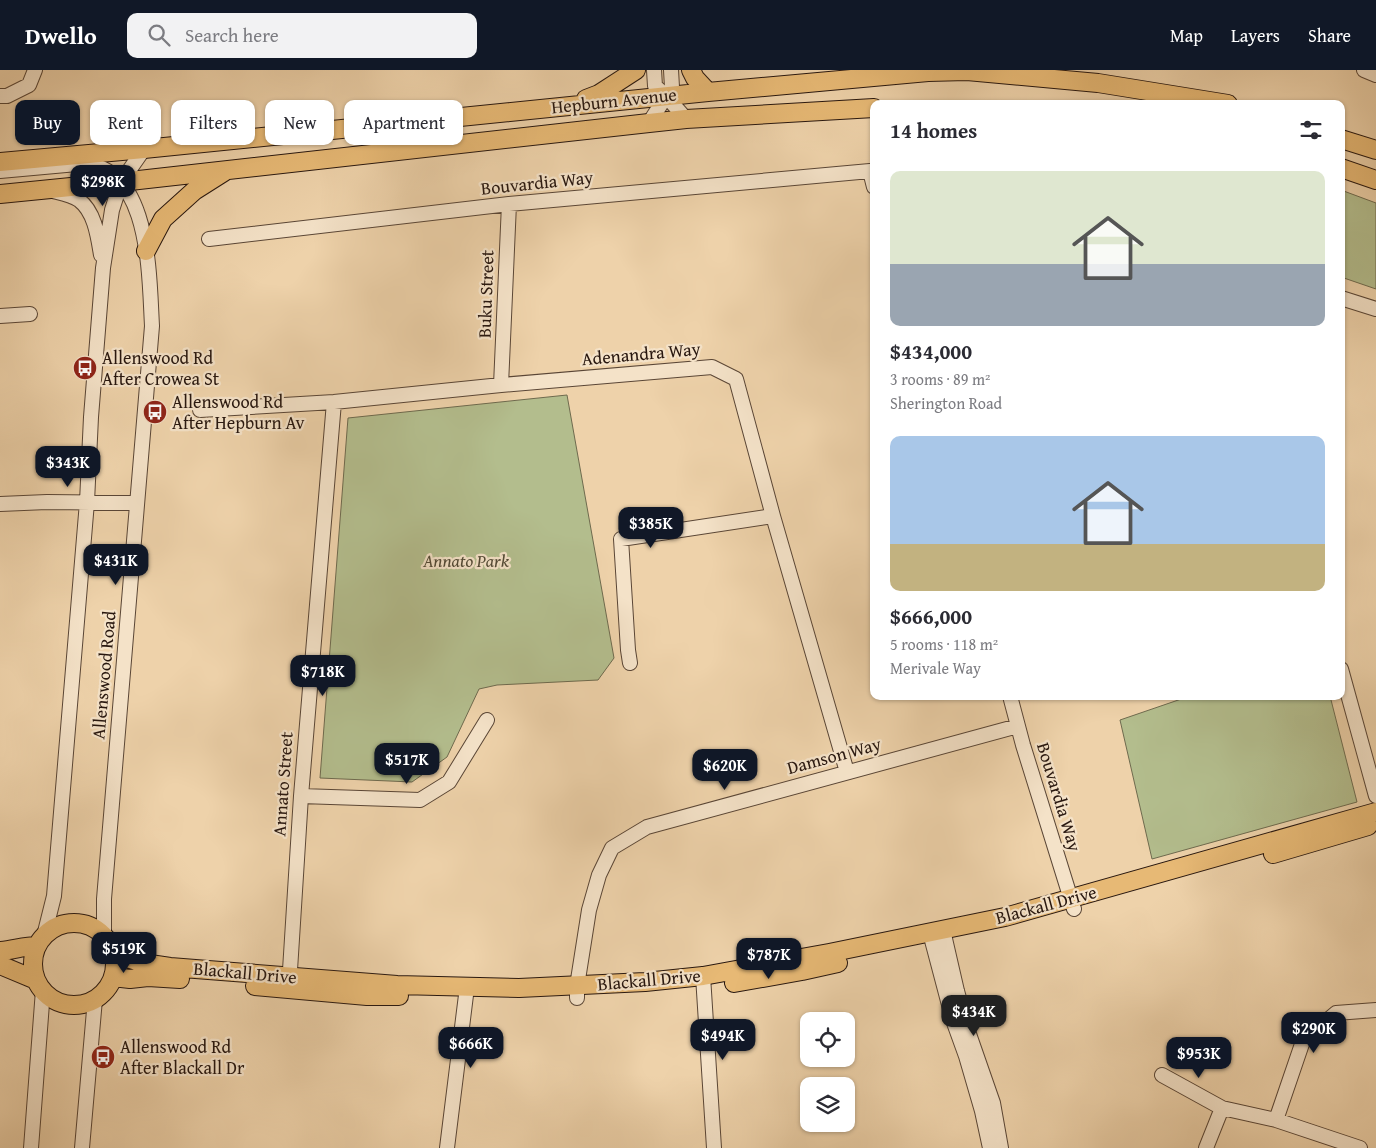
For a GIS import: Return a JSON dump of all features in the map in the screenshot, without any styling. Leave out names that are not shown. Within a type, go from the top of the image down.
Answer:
[{"type":"main road","points":[[565,106],[599,94],[636,70]]},
{"type":"main road","points":[[691,70],[695,78],[708,92]]},
{"type":"main road","name":"Hepburn Avenue","points":[[0,162],[918,73],[966,71],[1098,83],[1203,100]]},
{"type":"main road","name":"Hepburn Avenue","points":[[0,194],[686,119],[870,108]]},
{"type":"main road","points":[[1345,140],[1376,150]]},
{"type":"main road","points":[[1345,169],[1376,180]]},
{"type":"main road","points":[[146,251],[164,219],[194,191],[227,170]]},
{"type":"main road","name":"Blackall Drive","points":[[1073,904],[1138,879],[1376,812]]},
{"type":"main road","name":"Blackall Drive","points":[[113,977],[130,979],[148,976],[289,983],[397,985],[466,993],[519,988],[577,992],[645,982],[703,982],[829,953],[938,937],[1006,917],[1073,904],[1223,868],[1376,824]]},
{"type":"main road","points":[[0,951],[40,941],[59,926],[71,923],[90,926],[104,936],[114,954],[115,966],[108,988],[95,999],[83,1004],[70,1005],[52,999],[39,985],[10,968],[0,965]]},
{"type":"main road","points":[[39,985],[34,973],[33,959],[40,941]]},
{"type":"main road","name":"Blackall Drive","points":[[114,954],[143,963],[161,966],[289,983]]},
{"type":"street","points":[[0,96],[8,96],[29,85],[34,70]]},
{"type":"street","points":[[654,70],[655,86],[686,119]]},
{"type":"street","points":[[649,123],[672,87],[671,70]]},
{"type":"street","points":[[1364,70],[1376,75]]},
{"type":"street","name":"Allenswood Road","points":[[40,941],[54,896],[87,502],[91,417],[103,268],[112,210],[122,182],[144,149]]},
{"type":"street","name":"Allenswood Road","points":[[0,171],[77,164],[93,164],[98,166],[122,182],[136,207],[148,260],[152,326],[104,899],[104,936]]},
{"type":"street","name":"Bouvardia Way","points":[[209,239],[509,204],[870,171]]},
{"type":"street","name":"Allenswood Road","points":[[49,190],[78,200],[90,214],[98,237],[103,268]]},
{"type":"street","name":"Buku Street","points":[[501,385],[509,204]]},
{"type":"street","points":[[1345,301],[1376,309]]},
{"type":"street","points":[[0,316],[30,314]]},
{"type":"street","name":"Adenandra Way","points":[[200,410],[334,402],[501,385],[712,367],[736,379],[773,516],[848,772]]},
{"type":"street","name":"Annato Street","points":[[289,983],[301,796],[334,402]]},
{"type":"street","points":[[0,504],[47,502],[136,503]]},
{"type":"street","points":[[630,663],[621,539],[773,516]]},
{"type":"street","points":[[1345,684],[1376,796]]},
{"type":"street","name":"Bouvardia Way","points":[[1011,700],[1073,904]]},
{"type":"street","points":[[301,796],[420,800],[450,782],[487,720]]},
{"type":"street","name":"Damson Way","points":[[577,992],[589,910],[599,875],[612,848],[648,827],[1018,726]]},
{"type":"street","points":[[938,937],[953,1020],[982,1111],[990,1148]]},
{"type":"street","points":[[938,937],[993,1103],[1001,1148]]},
{"type":"street","points":[[703,982],[714,1148]]},
{"type":"street","points":[[31,1148],[39,985]]},
{"type":"street","points":[[447,1148],[466,993]]},
{"type":"street","points":[[82,1148],[95,999]]},
{"type":"street","points":[[1276,1120],[1303,1041],[1336,1013],[1376,1010]]},
{"type":"street","points":[[1162,1075],[1222,1108],[1276,1120],[1360,1148]]},
{"type":"street","points":[[1206,1148],[1222,1108]]},
{"type":"green space","points":[[1345,191],[1376,203],[1376,289],[1345,278]]},
{"type":"green space","name":"Annato Park","points":[[567,395],[614,658],[598,680],[497,685],[479,689],[447,757],[412,782],[320,778],[348,418]]},
{"type":"green space","points":[[1178,700],[1331,700],[1357,802],[1152,859],[1120,720]]},
{"type":"place","name":"Allenswood Rd After Crowea St","points":[[85,368]]},
{"type":"place","name":"Allenswood Rd After Hepburn Av","points":[[155,412]]},
{"type":"place","name":"Allenswood Rd After Blackall Dr","points":[[103,1057]]}]
